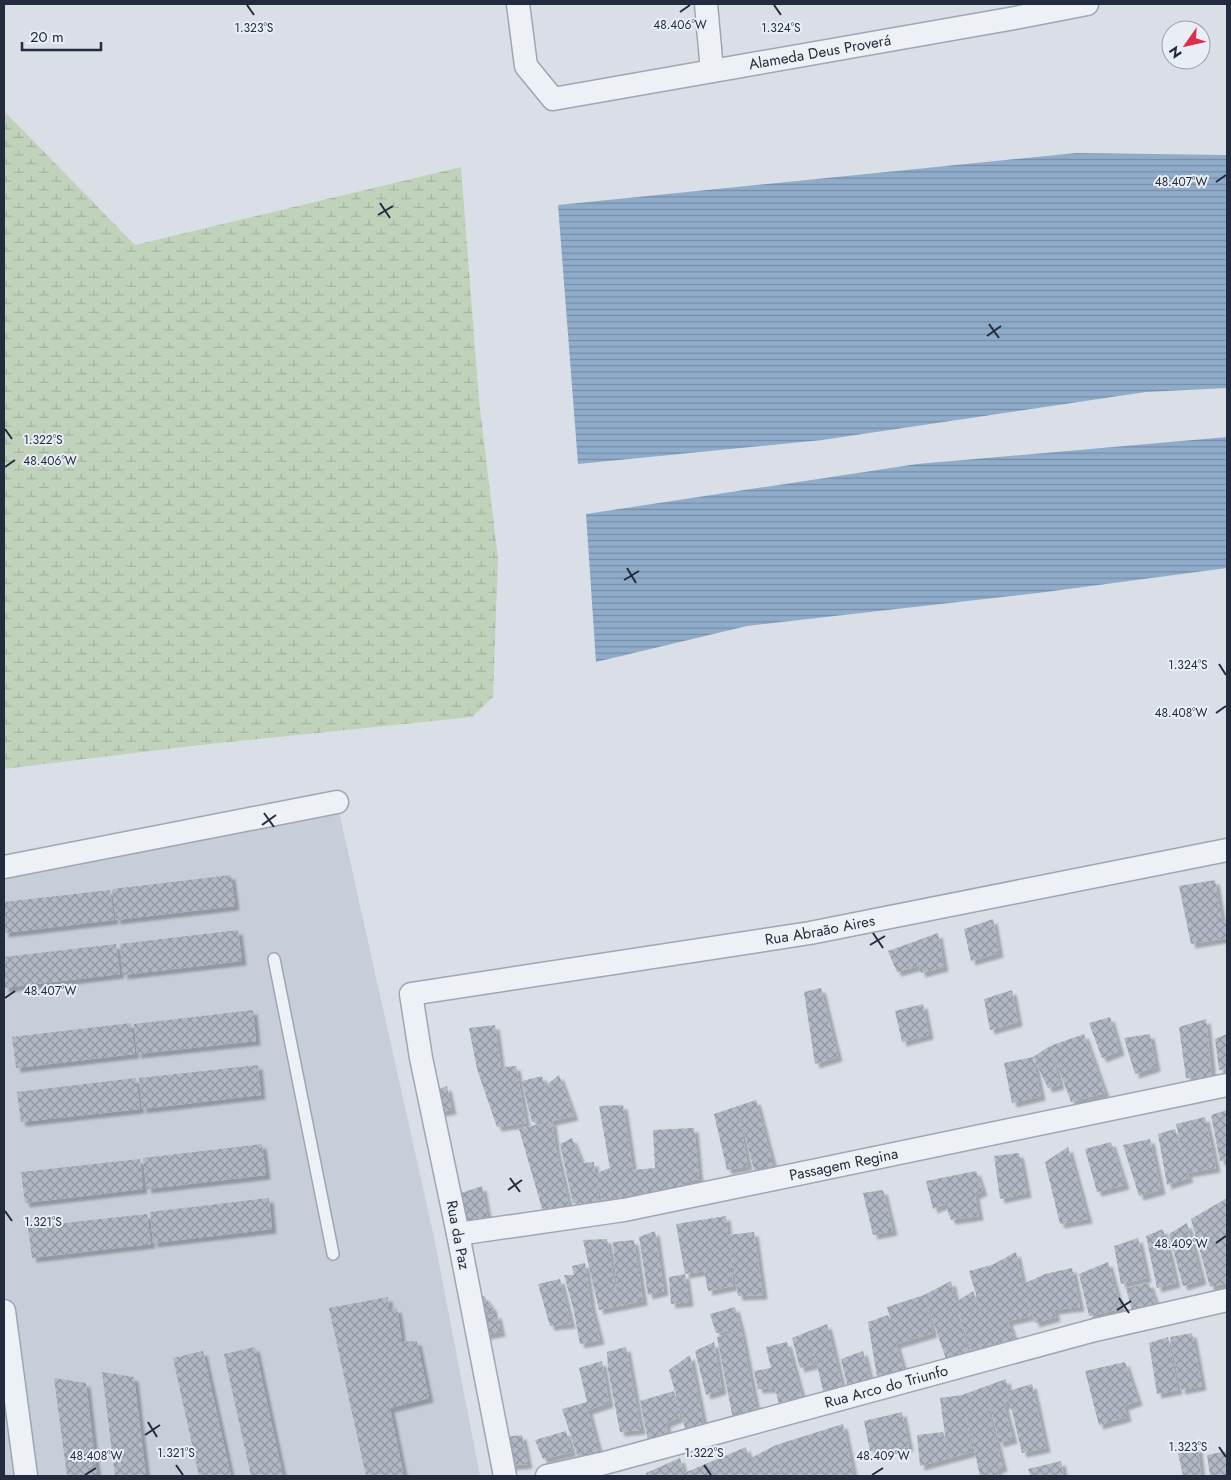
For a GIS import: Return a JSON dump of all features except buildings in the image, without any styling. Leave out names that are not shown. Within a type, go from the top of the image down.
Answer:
[{"type":"street","name":"Alameda Deus Proverá","points":[[518,4],[526,66],[553,99],[712,71],[1014,11],[1087,4]]},
{"type":"street","points":[[706,4],[712,71]]},
{"type":"street","points":[[4,866],[337,802]]},
{"type":"street","name":"Rua Abraão Aires","points":[[411,994],[810,933],[1227,850]]},
{"type":"street","name":"Rua da Paz","points":[[411,994],[421,1058],[506,1476]]},
{"type":"street","name":"Passagem Regina","points":[[458,1234],[624,1210],[1227,1085]]},
{"type":"street","name":"Rua Arco do Triunfo","points":[[547,1476],[601,1464],[1095,1330],[1227,1300]]},
{"type":"street","points":[[4,1312],[26,1476]]},
{"type":"lane","points":[[274,959],[333,1254]]},
{"type":"shaded area","points":[[337,802],[434,1237],[480,1476],[4,1476],[4,867]]},
{"type":"green space","points":[[4,111],[135,245],[461,167],[479,400],[498,558],[493,697],[472,717],[200,745],[4,769]]},
{"type":"water","points":[[1076,153],[1227,155],[1227,388],[1146,392],[822,440],[578,464],[558,205]]},
{"type":"water","points":[[1227,437],[1227,568],[1038,593],[747,626],[596,662],[586,514],[917,464]]}]
